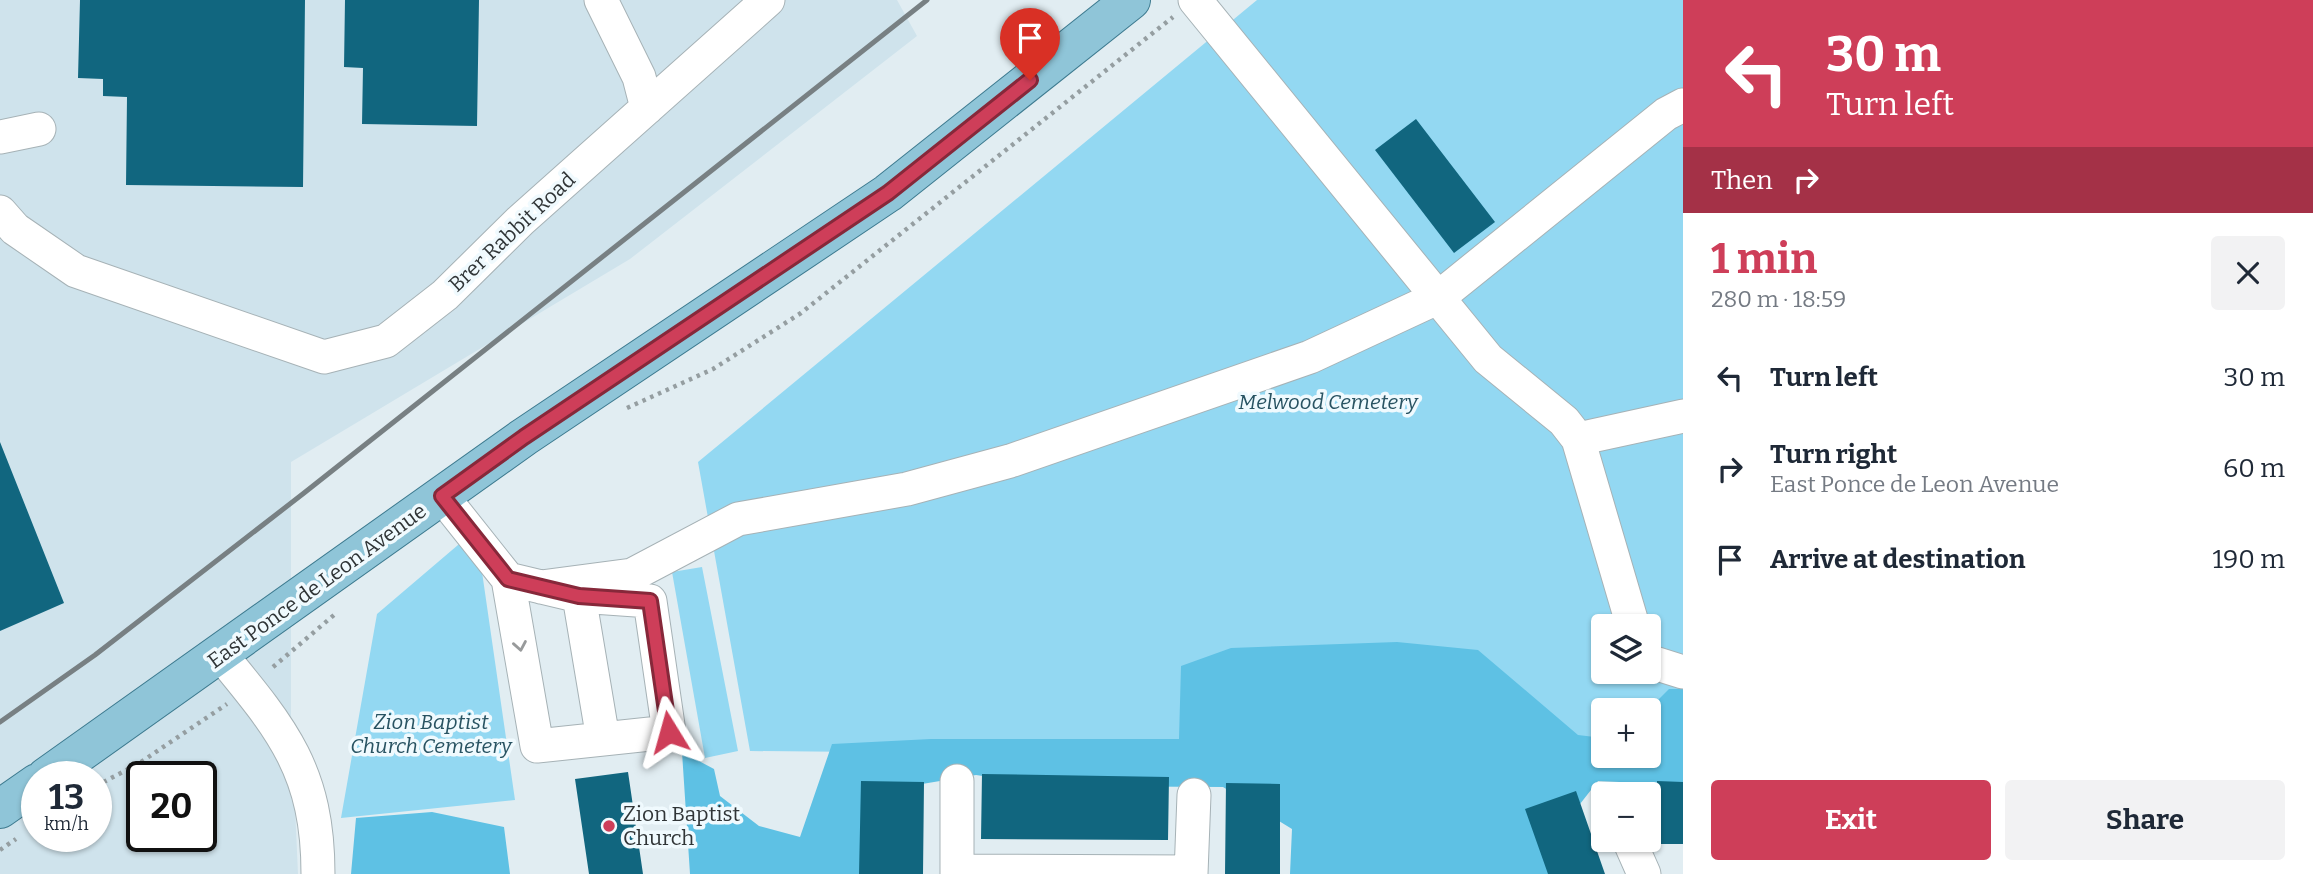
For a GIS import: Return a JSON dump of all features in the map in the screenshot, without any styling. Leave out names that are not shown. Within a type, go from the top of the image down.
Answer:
[{"type":"main road","name":"East Ponce de Leon Avenue","points":[[69,761],[524,437],[888,193],[1131,0]]},
{"type":"main road","points":[[0,809],[21,794]]},
{"type":"street","points":[[601,0],[639,77],[646,108]]},
{"type":"street","name":"Brer Rabbit Road","points":[[0,212],[15,229],[76,271],[324,357],[386,341],[445,295],[520,221],[768,0]]},
{"type":"street","points":[[1195,0],[1488,359],[1564,421],[1578,439],[1629,614]]},
{"type":"street","points":[[541,587],[632,575],[738,519],[907,489],[1010,461],[1310,357],[1439,297],[1665,114],[1683,105]]},
{"type":"street","points":[[0,137],[39,130]]},
{"type":"street","points":[[1578,439],[1683,416]]},
{"type":"street","points":[[442,496],[508,579],[537,746],[669,732],[650,601],[579,596],[508,579]]},
{"type":"street","points":[[579,596],[603,739]]},
{"type":"street","points":[[220,655],[285,736],[312,797],[318,841],[318,874]]},
{"type":"street","points":[[1661,665],[1683,672]]},
{"type":"street","points":[[957,781],[957,872],[1191,873],[1194,795]]},
{"type":"street","points":[[1634,852],[1644,874]]},
{"type":"path","points":[[112,778],[138,764],[227,703]]},
{"type":"shaded area","points":[[0,0],[897,0],[917,36],[630,259],[291,462],[291,715],[298,874],[0,874]]},
{"type":"shaded area","points":[[1397,642],[1478,650],[1578,735],[1591,737],[1591,768],[1661,768],[1660,698],[1669,689],[1683,689],[1683,785],[1661,782],[1591,782],[1591,790],[1562,827],[1563,874],[1290,874],[1292,829],[1223,787],[1051,786],[976,775],[892,789],[864,874],[690,874],[682,752],[714,769],[720,796],[759,826],[800,837],[832,744],[931,739],[1179,739],[1181,666],[1231,648]]},
{"type":"shaded area","points":[[432,812],[504,827],[510,874],[351,874],[356,818]]},
{"type":"green space","name":"Melwood Cemetery","points":[[1257,0],[1683,0],[1683,760],[1661,760],[1661,698],[1591,698],[1591,759],[750,751],[698,462]]},
{"type":"green space","name":"Zion Baptist Church Cemetery","points":[[465,539],[481,565],[515,800],[341,818],[377,614]]},
{"type":"green space","points":[[702,567],[738,751],[705,758],[672,572]]},
{"type":"building","points":[[80,0],[305,0],[303,187],[126,185],[127,97],[103,96],[103,79],[78,78]]},
{"type":"building","points":[[345,0],[479,0],[477,126],[362,124],[363,68],[344,67]]},
{"type":"building","points":[[1416,119],[1495,222],[1454,253],[1375,150]]},
{"type":"building","points":[[0,442],[64,603],[0,631]]},
{"type":"building","name":"Zion Baptist Church","points":[[628,772],[643,874],[589,874],[575,779]]},
{"type":"building","points":[[982,774],[1169,777],[1168,840],[981,839]]},
{"type":"building","points":[[861,781],[924,782],[923,874],[859,874]]},
{"type":"building","points":[[1657,781],[1683,782],[1683,844],[1661,844],[1661,782]]},
{"type":"building","points":[[1226,783],[1280,784],[1280,874],[1225,874]]},
{"type":"building","points":[[1576,791],[1591,834],[1591,852],[1597,852],[1605,874],[1548,874],[1525,809]]},
{"type":"railway","points":[[0,722],[95,655],[304,493],[927,0]]},
{"type":"place","name":"Zion Baptist Church","points":[[609,826]]},
{"type":"route","points":[[669,732],[650,601],[579,596],[508,579],[442,496],[524,437],[888,193],[1030,80]]}]
